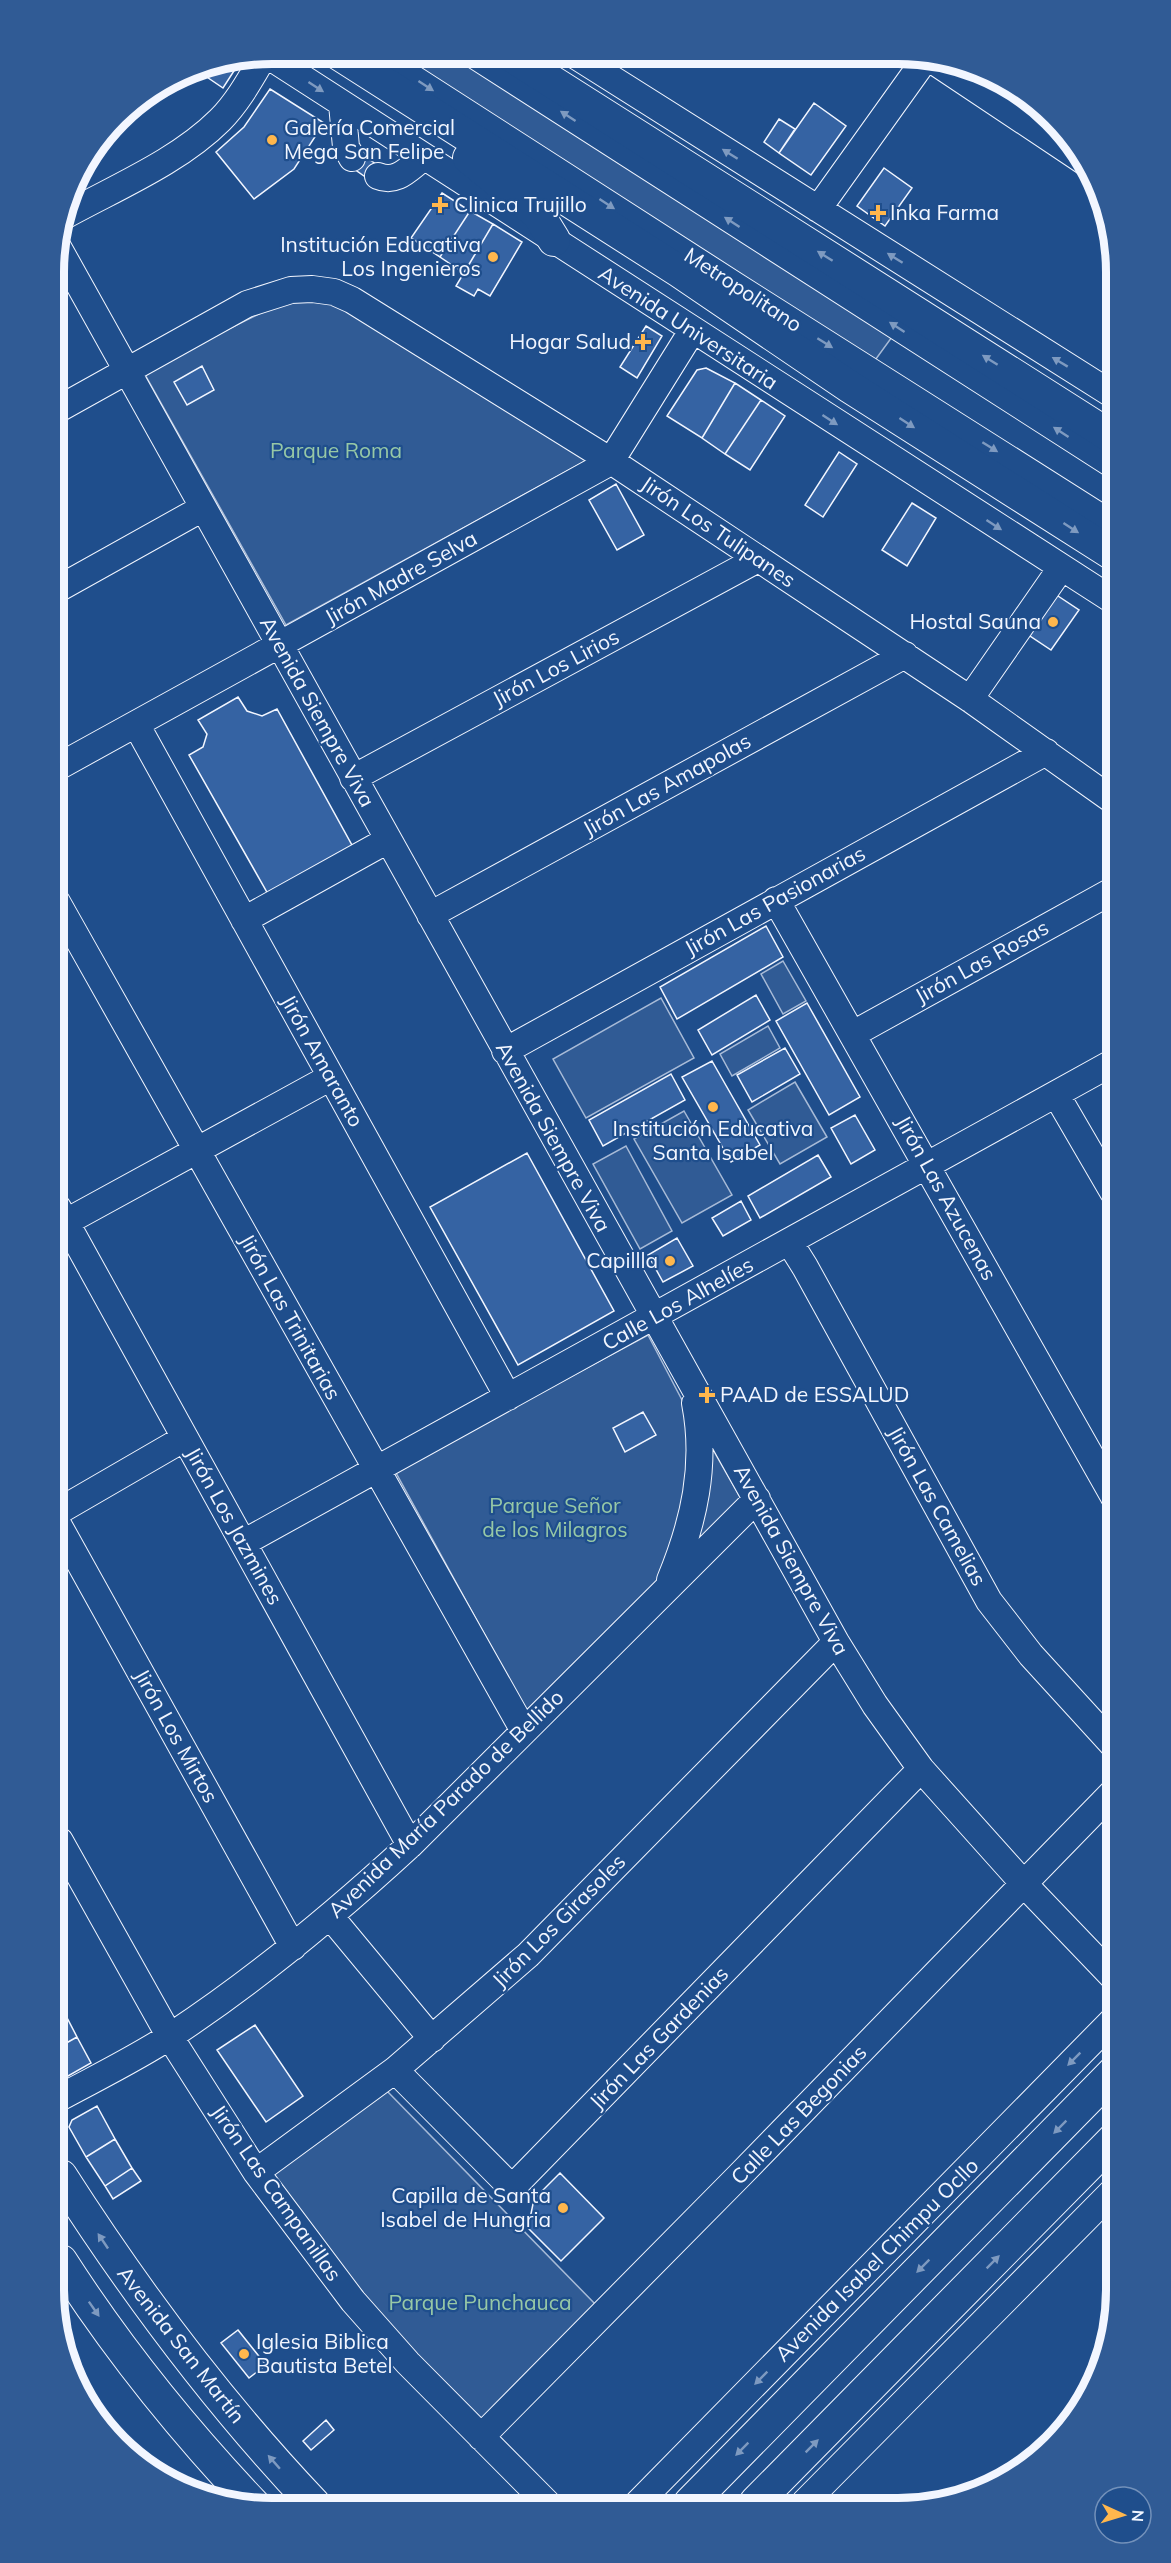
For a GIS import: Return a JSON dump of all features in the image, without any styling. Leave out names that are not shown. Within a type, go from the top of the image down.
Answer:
[{"type":"main road","name":"Avenida Universitaria","points":[[354,64],[679,271],[850,387],[1106,550]]},
{"type":"main road","points":[[523,64],[1106,433]]},
{"type":"main road","points":[[419,106],[445,139],[538,214],[554,240]]},
{"type":"main road","name":"Avenida Isabel Chimpu Ocllo","points":[[695,2498],[1106,2080]]},
{"type":"main road","points":[[760,2498],[1106,2147]]},
{"type":"main road","name":"Avenida San Martín","points":[[64,2181],[109,2249],[172,2337],[250,2434],[309,2498]]},
{"type":"main road","points":[[64,2265],[105,2324],[178,2418],[247,2497]]},
{"type":"street","name":"Avenida Universitaria","points":[[280,64],[1106,596]]},
{"type":"street","name":"Metropolitano","points":[[391,64],[1106,520]]},
{"type":"street","points":[[488,64],[1106,460]]},
{"type":"street","points":[[589,64],[1106,390]]},
{"type":"street","points":[[75,210],[190,146],[221,119],[260,65]]},
{"type":"street","points":[[818,209],[918,66]]},
{"type":"street","points":[[936,69],[1066,149]]},
{"type":"street","points":[[342,104],[346,147],[352,158]]},
{"type":"street","points":[[378,176],[387,180],[398,177],[424,157]]},
{"type":"street","name":"Avenida Siempre Viva","points":[[65,260],[836,1642],[875,1704],[921,1769],[1024,1884],[1106,1970]]},
{"type":"street","name":"Jirón Los Tulipanes","points":[[65,405],[247,303],[291,290],[312,289],[334,292],[352,300],[611,460],[970,699],[1106,795]]},
{"type":"street","name":"Jirón Madre Selva","points":[[65,763],[576,482],[611,460],[692,331]]},
{"type":"street","points":[[65,585],[203,508]]},
{"type":"street","name":"Jirón Los Lirios","points":[[353,778],[758,559]]},
{"type":"street","points":[[970,699],[1061,568]]},
{"type":"street","name":"Jirón Las Amapolas","points":[[430,915],[904,656]]},
{"type":"street","name":"Jirón Amaranto","points":[[136,724],[508,1397]]},
{"type":"street","name":"Jirón Las Pasionarias","points":[[505,1051],[1046,752]]},
{"type":"street","points":[[244,920],[388,840]]},
{"type":"street","name":"Jirón Las Rosas","points":[[853,1034],[1106,894]]},
{"type":"street","name":"Jirón Las Azucenas","points":[[776,900],[1106,1483]]},
{"type":"street","name":"Jirón Las Trinitarias","points":[[65,916],[524,1731]]},
{"type":"street","name":"Calle Los Alhelíes","points":[[243,1543],[790,1243],[927,1164],[1106,1066]]},
{"type":"street","points":[[65,1214],[197,1151],[331,1077]]},
{"type":"street","points":[[1056,1094],[1106,1180]]},
{"type":"street","name":"Jirón Los Jazmines","points":[[65,1220],[410,1845]]},
{"type":"street","name":"Jirón Las Camelias","points":[[790,1243],[989,1601],[1031,1655],[1106,1737]]},
{"type":"street","name":"Avenida María Parado de Bellido","points":[[665,1590],[687,1537],[698,1484],[700,1428],[692,1385]]},
{"type":"street","points":[[64,1507],[185,1438]]},
{"type":"street","name":"Avenida María Parado de Bellido","points":[[64,2095],[170,2037],[234,1994],[330,1916],[410,1845],[757,1499]]},
{"type":"street","name":"Jirón Los Mirtos","points":[[64,1536],[293,1947]]},
{"type":"street","name":"Jirón Los Girasoles","points":[[256,2172],[395,2070],[528,1955],[836,1642]]},
{"type":"street","name":"Jirón Las Gardenias","points":[[395,2070],[512,2188],[921,1769]]},
{"type":"street","name":"Calle Las Begonias","points":[[481,2438],[1106,1800]]},
{"type":"street","name":"Jirón Las Campanillas","points":[[64,1849],[170,2037],[256,2172],[353,2301],[408,2363],[542,2498]]},
{"type":"street","points":[[330,1916],[432,2039]]},
{"type":"street","name":"Avenida Isabel Chimpu Ocllo","points":[[643,2498],[1106,2027]]},
{"type":"street","points":[[809,2498],[1106,2198]]},
{"type":"shaded area","points":[[407,64],[469,64],[892,337],[873,363]]},
{"type":"shaded area","name":"Parque Roma","points":[[307,299],[334,303],[591,458],[286,625],[143,371],[281,303]]},
{"type":"shaded area","points":[[783,961],[806,1001],[783,1014],[761,974]]},
{"type":"shaded area","points":[[661,998],[694,1058],[586,1118],[553,1059]]},
{"type":"shaded area","points":[[768,1026],[780,1048],[732,1076],[720,1054]]},
{"type":"shaded area","points":[[795,1082],[827,1137],[780,1164],[748,1110]]},
{"type":"shaded area","points":[[684,1111],[732,1195],[682,1223],[634,1139]]},
{"type":"shaded area","points":[[626,1146],[672,1231],[640,1249],[593,1164]]},
{"type":"shaded area","name":"Parque Señor de los Milagros","points":[[648,1335],[682,1400],[689,1421],[692,1475],[664,1574],[528,1714],[395,1471]]},
{"type":"shaded area","points":[[708,1441],[741,1499],[688,1554]]},
{"type":"shaded area","name":"Parque Punchauca","points":[[387,2091],[598,2307],[481,2422],[434,2375],[367,2298],[271,2175]]},
{"type":"building","points":[[236,68],[223,88],[206,76]]},
{"type":"building","name":"Galería Comercial Mega San Felipe","points":[[270,89],[324,123],[294,169],[254,199],[216,152],[244,127]]},
{"type":"building","points":[[814,103],[846,126],[811,175],[779,153]]},
{"type":"building","points":[[779,119],[795,129],[779,153],[764,142]]},
{"type":"building","points":[[357,151],[383,169],[374,183],[347,164]]},
{"type":"building","points":[[884,168],[912,188],[885,226],[857,206]]},
{"type":"building","points":[[442,193],[470,211],[440,257],[411,238]]},
{"type":"building","points":[[470,211],[493,224],[464,273],[440,257]]},
{"type":"building","name":"Institución Educativa Los Ingenieros","points":[[493,224],[522,242],[490,296],[478,289],[474,296],[456,286]]},
{"type":"building","points":[[646,326],[662,336],[637,378],[620,367]]},
{"type":"building","points":[[202,366],[214,390],[187,405],[174,382]]},
{"type":"building","points":[[706,368],[735,383],[702,438],[667,416],[697,370]]},
{"type":"building","points":[[735,383],[761,400],[725,454],[702,438]]},
{"type":"building","points":[[761,400],[785,416],[750,470],[725,454]]},
{"type":"building","points":[[839,452],[857,464],[823,517],[805,505]]},
{"type":"building","points":[[616,484],[644,535],[617,550],[589,500]]},
{"type":"building","points":[[912,503],[936,518],[907,566],[882,550]]},
{"type":"building","name":"Hostal Sauna","points":[[1055,594],[1079,610],[1051,650],[1027,634]]},
{"type":"building","points":[[238,697],[247,711],[262,716],[277,709],[353,847],[268,894],[189,755],[203,747],[207,734],[198,720]]},
{"type":"building","points":[[766,926],[783,957],[677,1019],[660,987]]},
{"type":"building","points":[[756,995],[770,1020],[712,1055],[698,1030]]},
{"type":"building","points":[[807,1003],[860,1097],[829,1115],[776,1021]]},
{"type":"building","points":[[785,1048],[800,1074],[752,1102],[737,1075]]},
{"type":"building","points":[[712,1061],[760,1145],[731,1162],[682,1077]]},
{"type":"building","points":[[671,1074],[685,1100],[603,1146],[589,1120]]},
{"type":"building","points":[[855,1115],[875,1150],[851,1164],[831,1128]]},
{"type":"building","points":[[527,1153],[614,1311],[518,1365],[430,1207]]},
{"type":"building","points":[[818,1155],[831,1177],[760,1218],[748,1196]]},
{"type":"building","points":[[741,1201],[751,1220],[723,1236],[712,1218]]},
{"type":"building","name":"Capillla","points":[[677,1238],[693,1266],[663,1282],[648,1255]]},
{"type":"building","points":[[643,1412],[656,1435],[625,1452],[613,1428]]},
{"type":"building","points":[[64,2012],[77,2037],[64,2044]]},
{"type":"building","points":[[255,2025],[303,2096],[266,2122],[217,2050]]},
{"type":"building","points":[[77,2037],[91,2063],[64,2078],[64,2044]]},
{"type":"building","points":[[97,2106],[115,2139],[86,2157],[69,2127],[72,2120]]},
{"type":"building","points":[[115,2139],[132,2168],[105,2186],[86,2157]]},
{"type":"building","points":[[132,2168],[141,2181],[113,2199],[105,2186]]},
{"type":"building","name":"Capilla de Santa Isabel de Hungria","points":[[560,2173],[604,2218],[561,2261],[528,2228],[534,2199]]},
{"type":"building","name":"Iglesia Biblica Bautista Betel","points":[[238,2330],[266,2365],[249,2378],[221,2343]]},
{"type":"building","points":[[326,2420],[334,2430],[311,2450],[303,2441]]},
{"type":"place","name":"Galería Comercial Mega San Felipe","points":[[272,140]]},
{"type":"place","name":"Clinica Trujillo","points":[[440,205]]},
{"type":"place","name":"Inka Farma","points":[[878,213]]},
{"type":"place","name":"Institución Educativa Los Ingenieros","points":[[493,257]]},
{"type":"place","name":"Hogar Salud","points":[[643,342]]},
{"type":"place","name":"Hostal Sauna","points":[[1053,622]]},
{"type":"place","name":"Institución Educativa Santa Isabel","points":[[713,1107]]},
{"type":"place","name":"Capillla","points":[[670,1261]]},
{"type":"place","name":"PAAD de ESSALUD","points":[[707,1395]]},
{"type":"place","name":"Capilla de Santa Isabel de Hungria","points":[[563,2208]]},
{"type":"place","name":"Iglesia Biblica Bautista Betel","points":[[244,2354]]}]
